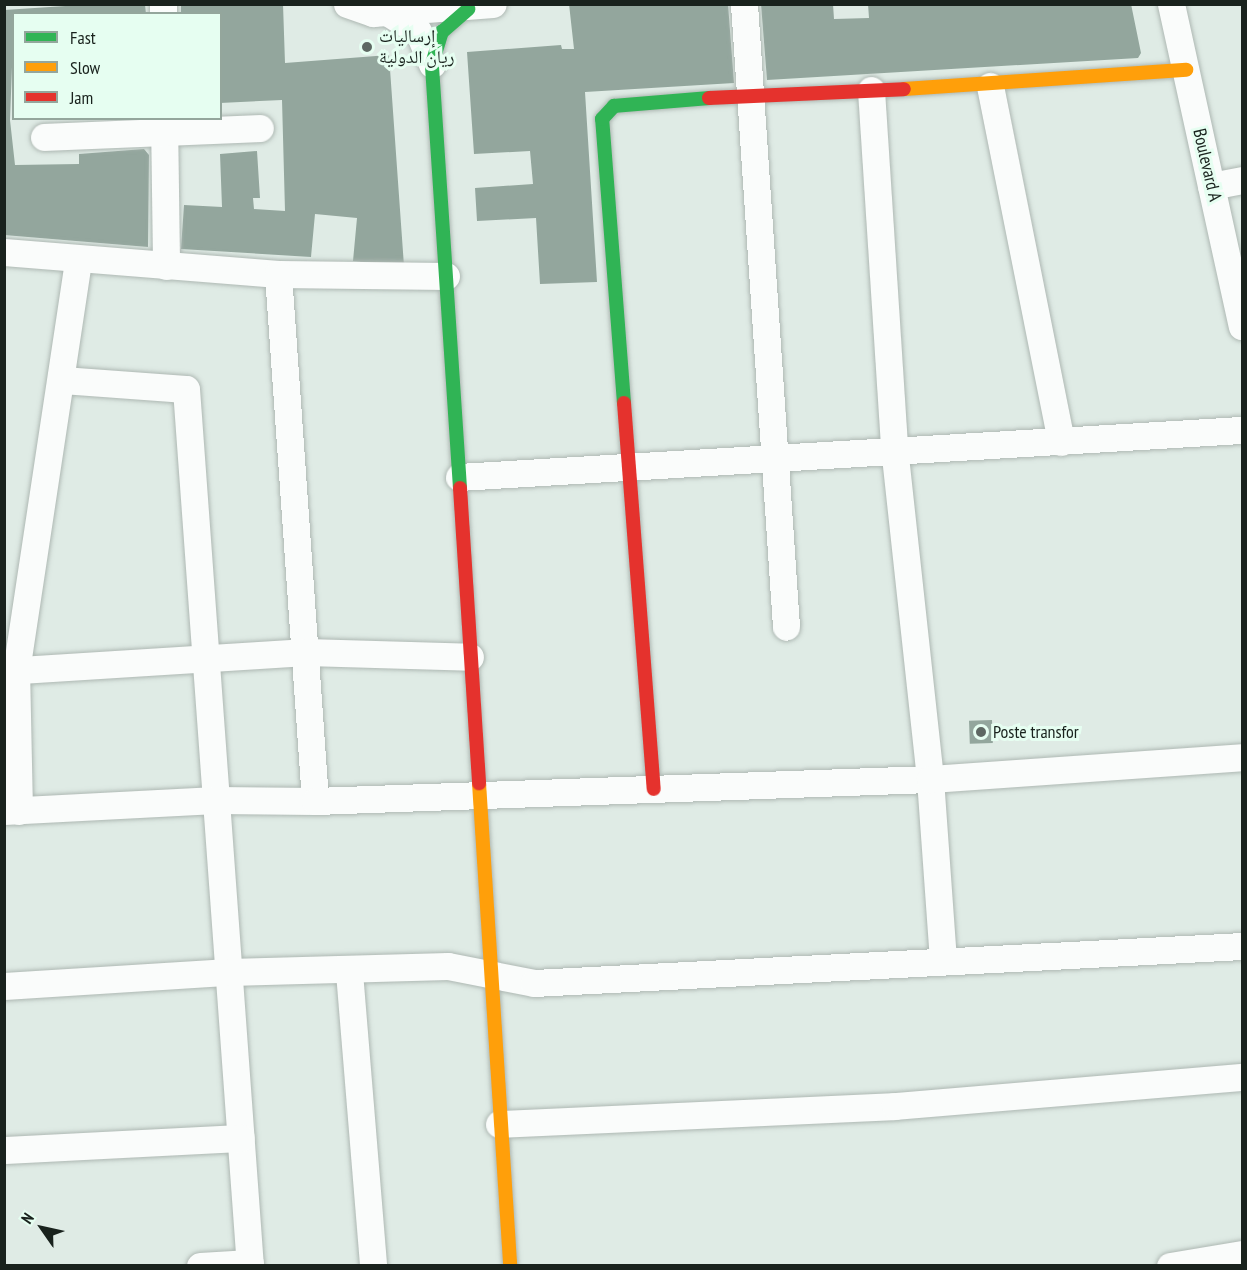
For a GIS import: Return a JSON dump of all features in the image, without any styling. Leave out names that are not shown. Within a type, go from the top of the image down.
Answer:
[{"type":"street","points":[[347,4],[387,12],[481,7]]},
{"type":"street","points":[[744,4],[786,627]]},
{"type":"street","name":"Boulevard A","points":[[1171,4],[1211,186],[1239,294],[1242,326]]},
{"type":"street","points":[[432,64],[442,32],[481,7]]},
{"type":"street","points":[[387,12],[417,31],[432,64],[493,974],[510,1266]]},
{"type":"street","points":[[654,789],[627,466],[602,119],[614,106],[750,95],[990,86],[1186,70]]},
{"type":"street","points":[[990,86],[1061,442]]},
{"type":"street","points":[[871,90],[894,447],[930,779],[943,959]]},
{"type":"street","points":[[164,125],[166,266]]},
{"type":"street","points":[[44,137],[164,125],[260,128]]},
{"type":"street","points":[[1211,186],[1242,180]]},
{"type":"street","points":[[4,252],[278,274],[446,276]]},
{"type":"street","points":[[78,259],[62,380],[10,671],[12,811],[216,800],[315,801],[930,779],[1242,756]]},
{"type":"street","points":[[278,274],[315,801]]},
{"type":"street","points":[[62,380],[186,389],[250,1264],[200,1266]]},
{"type":"street","points":[[459,477],[894,447],[1061,442],[1242,430]]},
{"type":"street","points":[[10,671],[206,662],[306,652],[470,657]]},
{"type":"street","points":[[4,986],[229,972],[349,972],[448,966],[534,982],[943,959],[1242,946]]},
{"type":"street","points":[[349,972],[373,1266]]},
{"type":"street","points":[[500,1124],[883,1107],[1242,1077]]},
{"type":"street","points":[[4,1150],[241,1138]]},
{"type":"street","points":[[1170,1266],[1213,1262],[1242,1254]]},
{"type":"building","points":[[96,4],[145,4],[146,12],[12,12],[10,120],[15,165],[79,164],[79,154],[144,149],[149,155],[148,247],[4,235],[4,10]]},
{"type":"building","points":[[181,4],[283,4],[285,63],[389,55],[404,266],[353,261],[357,218],[315,214],[311,257],[181,249],[184,205],[222,207],[220,154],[257,151],[260,198],[253,198],[254,209],[285,211],[282,100],[222,103],[222,12],[181,12]]},
{"type":"building","points":[[569,4],[728,4],[734,83],[585,92],[597,282],[540,284],[536,218],[477,221],[475,188],[533,184],[530,151],[474,154],[467,52],[561,45],[562,49],[574,49]]},
{"type":"building","points":[[761,4],[833,4],[834,19],[869,18],[868,4],[1131,4],[1141,53],[1138,58],[767,80]]},
{"type":"building","name":"Poste transfor","points":[[992,720],[993,743],[970,744],[969,721]]},
{"type":"traffic: fast","points":[[460,488],[432,64],[442,32],[468,9]]},
{"type":"traffic: fast","points":[[624,403],[602,119],[614,106],[709,98]]},
{"type":"traffic: slow","points":[[904,89],[1186,70]]},
{"type":"traffic: slow","points":[[479,783],[510,1266]]},
{"type":"traffic: jam","points":[[709,98],[904,89]]},
{"type":"traffic: jam","points":[[624,403],[654,789]]},
{"type":"traffic: jam","points":[[460,488],[479,783]]},
{"type":"place","name":"إرساليات ریان الدولية","points":[[367,47]]},
{"type":"place","name":"Poste transfor","points":[[981,732]]}]
